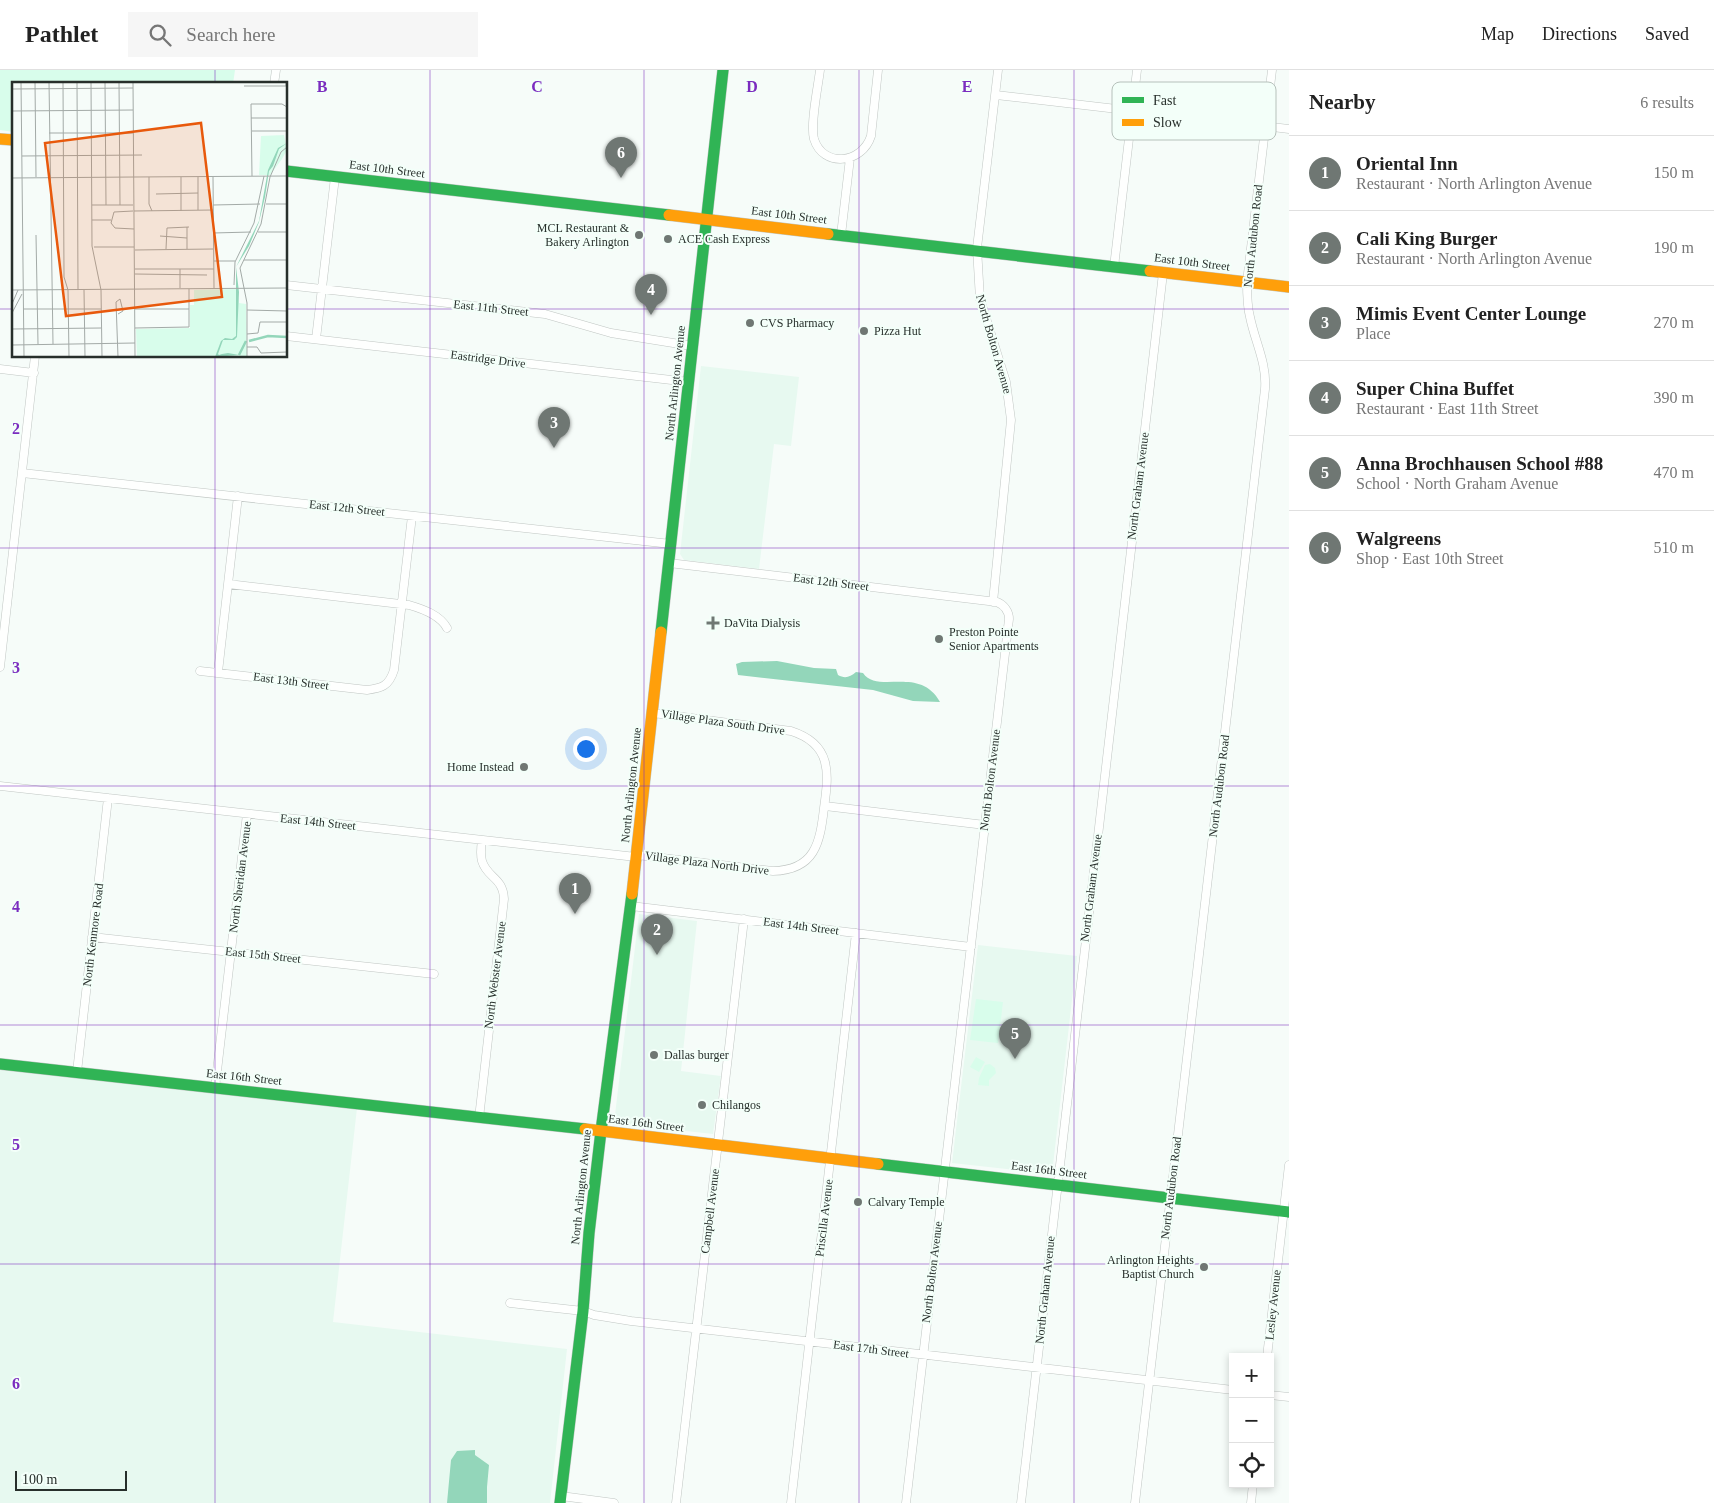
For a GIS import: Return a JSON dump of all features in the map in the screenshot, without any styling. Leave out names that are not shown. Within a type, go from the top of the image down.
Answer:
[{"type":"main road","name":"North Arlington Avenue","points":[[561,1499],[583,1311],[589,1233],[601,1131],[637,856],[723,70]]},
{"type":"main road","name":"East 10th Street","points":[[288,171],[1289,287]]},
{"type":"main road","name":"East 16th Street","points":[[0,1064],[601,1131],[1286,1212]]},
{"type":"street","points":[[820,70],[813,127],[815,141],[826,155],[836,159],[850,158],[862,152],[870,139],[878,70]]},
{"type":"street","name":"North Bolton Avenue","points":[[906,1503],[1009,619],[1006,608],[999,603],[993,602],[1010,438],[1010,414],[1006,382],[980,299],[978,251],[998,70]]},
{"type":"street","points":[[996,95],[1112,108]]},
{"type":"street","points":[[1276,127],[1289,129]]},
{"type":"street","points":[[1114,267],[1129,140]]},
{"type":"street","name":"North Audubon Road","points":[[1135,1503],[1265,389],[1262,357],[1249,313],[1247,282],[1264,140]]},
{"type":"street","points":[[841,235],[850,158]]},
{"type":"street","points":[[316,339],[335,177]]},
{"type":"street","name":"North Graham Avenue","points":[[1021,1503],[1163,273]]},
{"type":"street","name":"East 11th Street","points":[[288,285],[545,314],[611,333],[692,346]]},
{"type":"street","name":"Eastridge Drive","points":[[288,336],[689,382]]},
{"type":"street","points":[[0,667],[4,600],[36,358]]},
{"type":"street","points":[[0,369],[34,373]]},
{"type":"street","name":"East 12th Street","points":[[22,473],[671,544]]},
{"type":"street","points":[[218,672],[238,496]]},
{"type":"street","points":[[402,604],[412,516]]},
{"type":"street","name":"East 12th Street","points":[[669,563],[993,602]]},
{"type":"street","points":[[228,584],[402,604],[416,607],[436,616],[442,620],[447,628]]},
{"type":"street","name":"East 13th Street","points":[[200,671],[367,690],[382,687],[389,681],[394,670],[402,604]]},
{"type":"street","name":"Village Plaza South Drive","points":[[652,713],[791,731],[804,736],[817,747],[825,762],[828,776],[825,806]]},
{"type":"street","name":"East 14th Street","points":[[0,786],[637,856]]},
{"type":"street","name":"North Kenmore Road","points":[[77,1072],[108,798]]},
{"type":"street","points":[[825,806],[985,825]]},
{"type":"street","name":"Village Plaza North Drive","points":[[637,856],[773,871],[790,869],[806,860],[817,847],[825,806]]},
{"type":"street","name":"North Sheridan Avenue","points":[[215,1088],[247,814]]},
{"type":"street","name":"North Webster Avenue","points":[[479,1118],[504,899],[503,890],[499,882],[487,871],[482,860],[482,840]]},
{"type":"street","name":"East 14th Street","points":[[630,906],[970,947]]},
{"type":"street","name":"Campbell Avenue","points":[[676,1503],[744,919]]},
{"type":"street","name":"Priscilla Avenue","points":[[791,1503],[856,933]]},
{"type":"street","name":"East 15th Street","points":[[92,937],[434,974]]},
{"type":"street","name":"Lesley Avenue","points":[[1268,1353],[1286,1212],[1289,1164]]},
{"type":"street","name":"East 17th Street","points":[[510,1303],[583,1311],[594,1315],[631,1321],[1229,1390]]},
{"type":"street","points":[[1274,1395],[1289,1397]]},
{"type":"street","points":[[1250,1503],[1252,1488]]},
{"type":"street","points":[[561,1499],[614,1503]]},
{"type":"shaded area","points":[[0,70],[235,70],[233,82],[12,82],[12,132],[0,130]]},
{"type":"shaded area","points":[[701,366],[799,377],[791,446],[774,444],[759,569],[684,560],[680,554]]},
{"type":"shaded area","points":[[777,661],[814,668],[836,669],[838,675],[843,677],[850,676],[856,672],[863,673],[870,679],[878,682],[910,682],[921,685],[931,691],[940,702],[913,701],[873,690],[738,675],[736,664],[742,662]]},
{"type":"shaded area","points":[[639,914],[697,921],[681,1071],[721,1076],[713,1134],[614,1123]]},
{"type":"shaded area","points":[[978,945],[1077,956],[1052,1174],[952,1163]]},
{"type":"shaded area","points":[[976,999],[1003,1002],[998,1043],[970,1040]]},
{"type":"shaded area","points":[[976,1057],[985,1062],[979,1072],[970,1067]]},
{"type":"shaded area","points":[[990,1064],[995,1068],[996,1073],[989,1080],[989,1086],[978,1085],[985,1065]]},
{"type":"shaded area","points":[[0,1069],[357,1108],[333,1322],[567,1349],[550,1503],[0,1503]]},
{"type":"shaded area","points":[[475,1450],[475,1455],[489,1465],[487,1503],[447,1503],[451,1460],[457,1451]]},
{"type":"traffic: fast","points":[[661,632],[723,70]]},
{"type":"traffic: fast","points":[[288,171],[669,215]]},
{"type":"traffic: fast","points":[[828,234],[1150,271]]},
{"type":"traffic: fast","points":[[560,1503],[583,1311],[589,1233],[601,1131],[632,894]]},
{"type":"traffic: fast","points":[[0,1064],[585,1129]]},
{"type":"traffic: fast","points":[[878,1164],[1289,1212]]},
{"type":"traffic: slow","points":[[0,139],[12,140]]},
{"type":"traffic: slow","points":[[669,215],[828,234]]},
{"type":"traffic: slow","points":[[1150,271],[1289,287]]},
{"type":"traffic: slow","points":[[632,894],[661,632]]},
{"type":"traffic: slow","points":[[585,1129],[878,1164]]},
{"type":"place","name":"Walgreens","points":[[621,178]]},
{"type":"place","name":"MCL Restaurant & Bakery Arlington","points":[[639,235]]},
{"type":"place","name":"ACE Cash Express","points":[[668,239]]},
{"type":"place","name":"Super China Buffet","points":[[651,315]]},
{"type":"place","name":"CVS Pharmacy","points":[[750,323]]},
{"type":"place","name":"Pizza Hut","points":[[864,331]]},
{"type":"place","name":"Mimis Event Center Lounge","points":[[554,448]]},
{"type":"place","name":"DaVita Dialysis","points":[[713,623]]},
{"type":"place","name":"Preston Pointe Senior Apartments","points":[[939,639]]},
{"type":"place","name":"Home Instead","points":[[524,767]]},
{"type":"place","name":"Oriental Inn","points":[[575,914]]},
{"type":"place","name":"Cali King Burger","points":[[657,955]]},
{"type":"place","name":"Dallas burger","points":[[654,1055]]},
{"type":"place","name":"Anna Brochhausen School #88","points":[[1015,1059]]},
{"type":"place","name":"Chilangos","points":[[702,1105]]},
{"type":"place","name":"Calvary Temple","points":[[858,1202]]},
{"type":"place","name":"Arlington Heights Baptist Church","points":[[1204,1267]]}]
